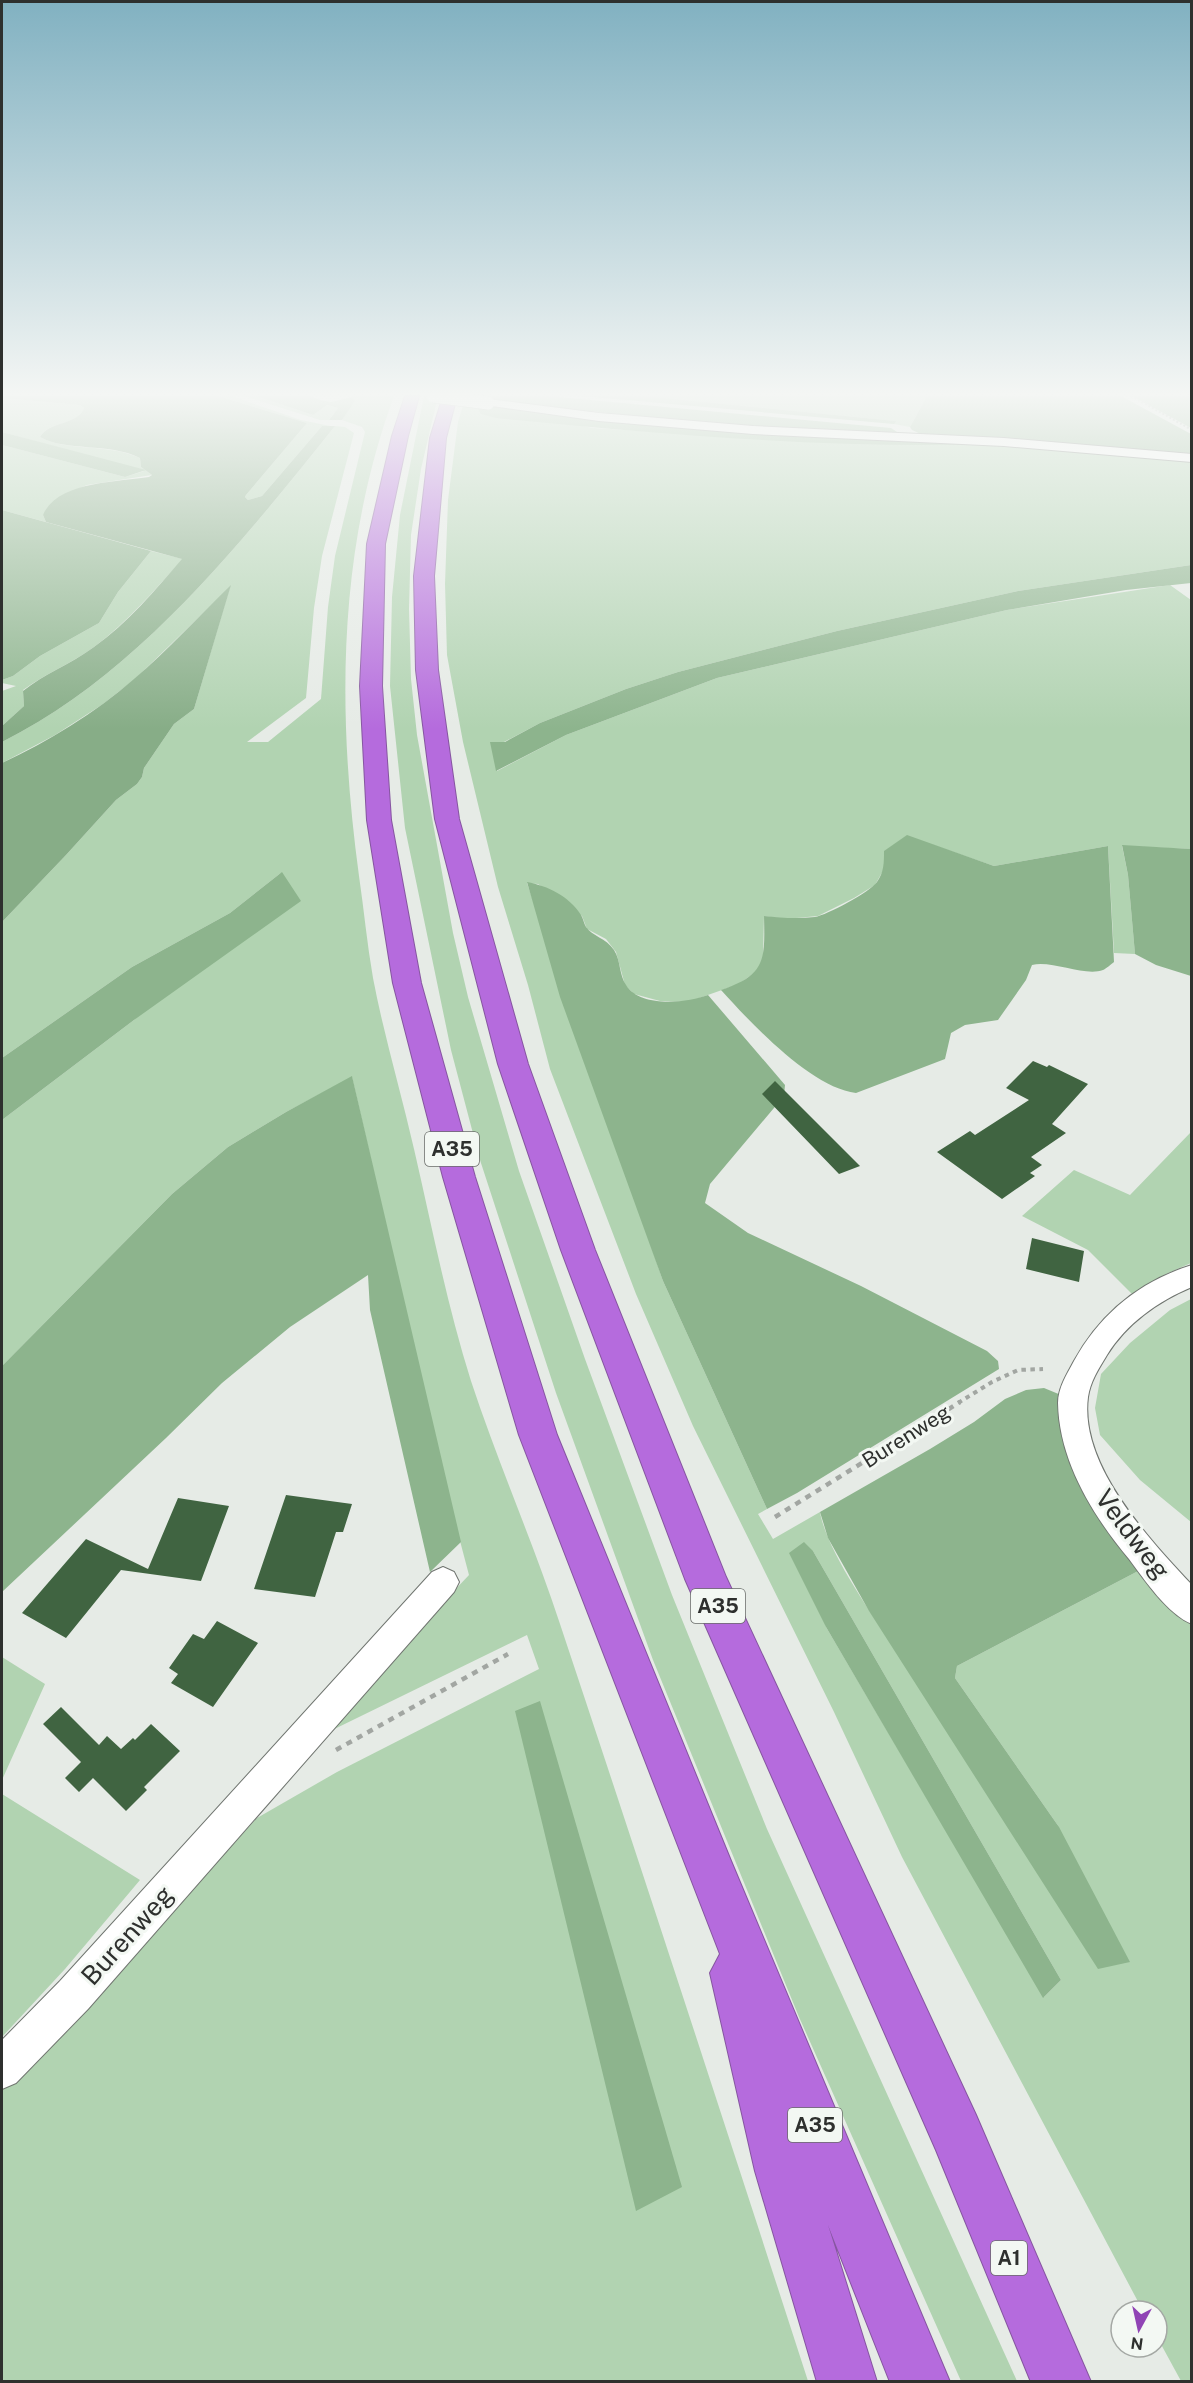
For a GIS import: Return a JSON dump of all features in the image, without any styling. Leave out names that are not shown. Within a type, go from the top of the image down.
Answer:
[{"type":"highway","name":"A35","points":[[384,507],[376,544],[371,686],[379,820],[407,983],[459,1177],[538,1435],[710,1869],[920,2382]]},
{"type":"highway","name":"A35","points":[[431,507],[424,576],[427,670],[447,819],[513,1064],[578,1250],[706,1579],[957,2134],[1083,2382]]},
{"type":"highway","name":"A35","points":[[710,1869],[783,2171],[847,2382]]},
{"type":"highway","name":"A1","points":[[957,2134],[1061,2382]]},
{"type":"street","name":"Veldweg","points":[[1191,1275],[1166,1285],[1121,1317],[1106,1334],[1077,1384],[1073,1402],[1074,1418],[1092,1478],[1116,1520],[1191,1609]]},
{"type":"street","name":"Burenweg","points":[[2,2069],[90,1977],[443,1582]]},
{"type":"path","name":"Burenweg","points":[[775,1517],[992,1382],[1018,1370],[1042,1369]]},
{"type":"path","points":[[332,1752],[508,1654]]},
{"type":"shaded area","points":[[2,507],[50,507],[43,515],[46,522],[2,510]]},
{"type":"shaded area","points":[[48,507],[269,507],[184,602],[142,643],[98,681],[51,714],[2,742],[2,726],[24,706],[23,691],[106,638],[141,606],[182,559],[46,522],[43,515]]},
{"type":"shaded area","points":[[269,507],[335,507],[322,556],[314,608],[306,698],[247,742],[268,742],[321,699],[328,607],[335,556],[347,507],[363,507],[352,573],[347,633],[345,694],[352,815],[373,978],[447,1295],[471,1381],[560,1624],[808,2381],[2,2381],[2,2087],[40,2055],[257,1818],[337,1772],[539,1669],[527,1635],[314,1739],[469,1575],[450,1503],[352,1077],[286,1112],[228,1147],[172,1194],[2,1366],[2,1120],[134,1020],[282,872],[230,913],[132,967],[2,1058],[2,922],[116,800],[137,784],[144,768],[174,724],[194,709],[230,587],[135,679],[103,704],[55,735],[2,763],[2,742],[51,714],[98,681],[142,643],[184,602]]},
{"type":"shaded area","points":[[402,507],[415,507],[411,535],[409,609],[411,679],[417,735],[453,933],[468,997],[519,1171],[672,1595],[767,1829],[1017,2381],[961,2381],[799,2017],[653,1660],[556,1393],[480,1160],[451,1050],[405,828],[390,686],[392,597]]},
{"type":"shaded area","points":[[448,507],[1191,507],[1191,565],[1018,591],[837,631],[678,672],[626,689],[540,723],[504,742],[491,742],[497,771],[566,735],[717,678],[1007,610],[1170,585],[1191,600],[1191,849],[1122,846],[1128,875],[1135,954],[1114,953],[1108,846],[994,866],[907,836],[885,851],[884,869],[875,885],[854,898],[818,916],[785,919],[764,916],[763,958],[758,970],[739,984],[688,1002],[660,1001],[634,994],[625,985],[616,952],[606,939],[587,929],[582,916],[538,884],[527,883],[663,1281],[767,1509],[758,1514],[773,1539],[820,1512],[839,1561],[891,1642],[1059,1827],[955,1678],[957,1666],[1142,1569],[1191,1625],[1191,2381],[1181,2381],[1169,2359],[1169,2299],[1137,2299],[902,1857],[834,1712],[693,1426],[636,1294],[550,1069],[528,985],[498,887],[463,742],[447,655],[445,584]],"holes":[[[813,1551],[1061,1980],[1044,1997],[826,1627]]]},
{"type":"shaded area","points":[[2,510],[151,551],[118,592],[99,623],[40,656],[13,676],[2,680]]},
{"type":"shaded area","points":[[151,551],[183,559],[106,637],[86,653],[23,690],[24,706],[2,726],[2,691],[16,686],[2,683],[2,680],[13,676],[40,656],[99,623],[118,592]]},
{"type":"shaded area","points":[[1191,565],[1191,583],[1126,590],[1007,610],[717,678],[566,735],[496,771],[490,742],[505,742],[540,723],[626,689],[678,672],[837,631],[1018,591]]},
{"type":"shaded area","points":[[231,585],[194,709],[174,724],[144,768],[137,784],[116,800],[2,922],[2,763],[71,726],[104,703],[159,656]]},
{"type":"shaded area","points":[[907,835],[994,866],[1108,846],[1114,962],[1096,972],[1040,964],[1032,965],[1026,980],[998,1020],[965,1025],[951,1033],[945,1059],[856,1093],[839,1088],[801,1067],[765,1036],[721,990],[747,978],[760,964],[764,944],[764,916],[815,917],[848,903],[877,882],[884,863],[884,851]]},
{"type":"shaded area","points":[[1122,845],[1191,849],[1191,976],[1156,965],[1135,954],[1128,875]]},
{"type":"shaded area","points":[[282,872],[301,901],[134,1020],[2,1120],[2,1058],[132,967],[230,913]]},
{"type":"shaded area","points":[[527,882],[550,889],[564,897],[576,908],[585,926],[614,950],[624,981],[633,992],[642,997],[664,1002],[708,995],[785,1085],[784,1096],[710,1184],[705,1203],[748,1233],[861,1286],[987,1351],[998,1361],[999,1369],[797,1493],[767,1509],[663,1281],[560,997]]},
{"type":"shaded area","points":[[352,1076],[461,1542],[430,1572],[370,1310],[368,1275],[290,1327],[222,1383],[2,1592],[2,1366],[172,1194],[228,1147]]},
{"type":"shaded area","points":[[1191,1132],[1191,1263],[1166,1274],[1133,1295],[1088,1250],[1022,1216],[1074,1170],[1130,1195]]},
{"type":"shaded area","points":[[1191,1299],[1191,1522],[1140,1480],[1100,1435],[1095,1408],[1101,1374],[1130,1343],[1170,1310]]},
{"type":"shaded area","points":[[1044,1388],[1061,1395],[1061,1420],[1074,1467],[1098,1509],[1142,1569],[957,1666],[955,1678],[1059,1827],[1130,1962],[1098,1969],[869,1611],[828,1538],[820,1512],[930,1449],[974,1422],[1005,1399],[1026,1390]]},
{"type":"shaded area","points":[[804,1542],[813,1551],[1061,1980],[1043,1998],[826,1627],[789,1553]]},
{"type":"shaded area","points":[[2,1657],[45,1684],[2,1780]]},
{"type":"shaded area","points":[[540,1701],[682,2187],[636,2211],[515,1711]]},
{"type":"shaded area","points":[[2,1794],[140,1880],[65,1969],[2,2037]]},
{"type":"building","points":[[1033,1061],[1047,1067],[1049,1065],[1088,1084],[1052,1124],[1066,1133],[1031,1157],[1042,1165],[1030,1173],[1035,1176],[1002,1199],[937,1152],[970,1131],[975,1135],[1029,1100],[1006,1088]]},
{"type":"building","points":[[775,1081],[860,1166],[839,1174],[762,1094]]},
{"type":"building","points":[[1032,1238],[1084,1251],[1079,1282],[1026,1269]]},
{"type":"building","points":[[286,1495],[352,1504],[343,1532],[336,1532],[315,1597],[254,1589]]},
{"type":"building","points":[[178,1498],[229,1506],[201,1581],[121,1570],[66,1638],[22,1613],[86,1539],[148,1569]]},
{"type":"building","points":[[217,1621],[258,1643],[213,1707],[171,1683],[178,1674],[169,1668],[193,1634],[204,1639]]},
{"type":"building","points":[[61,1707],[99,1745],[107,1736],[121,1749],[133,1738],[135,1740],[151,1724],[180,1751],[144,1787],[147,1790],[126,1811],[93,1778],[79,1792],[65,1778],[81,1762],[43,1724]]}]
